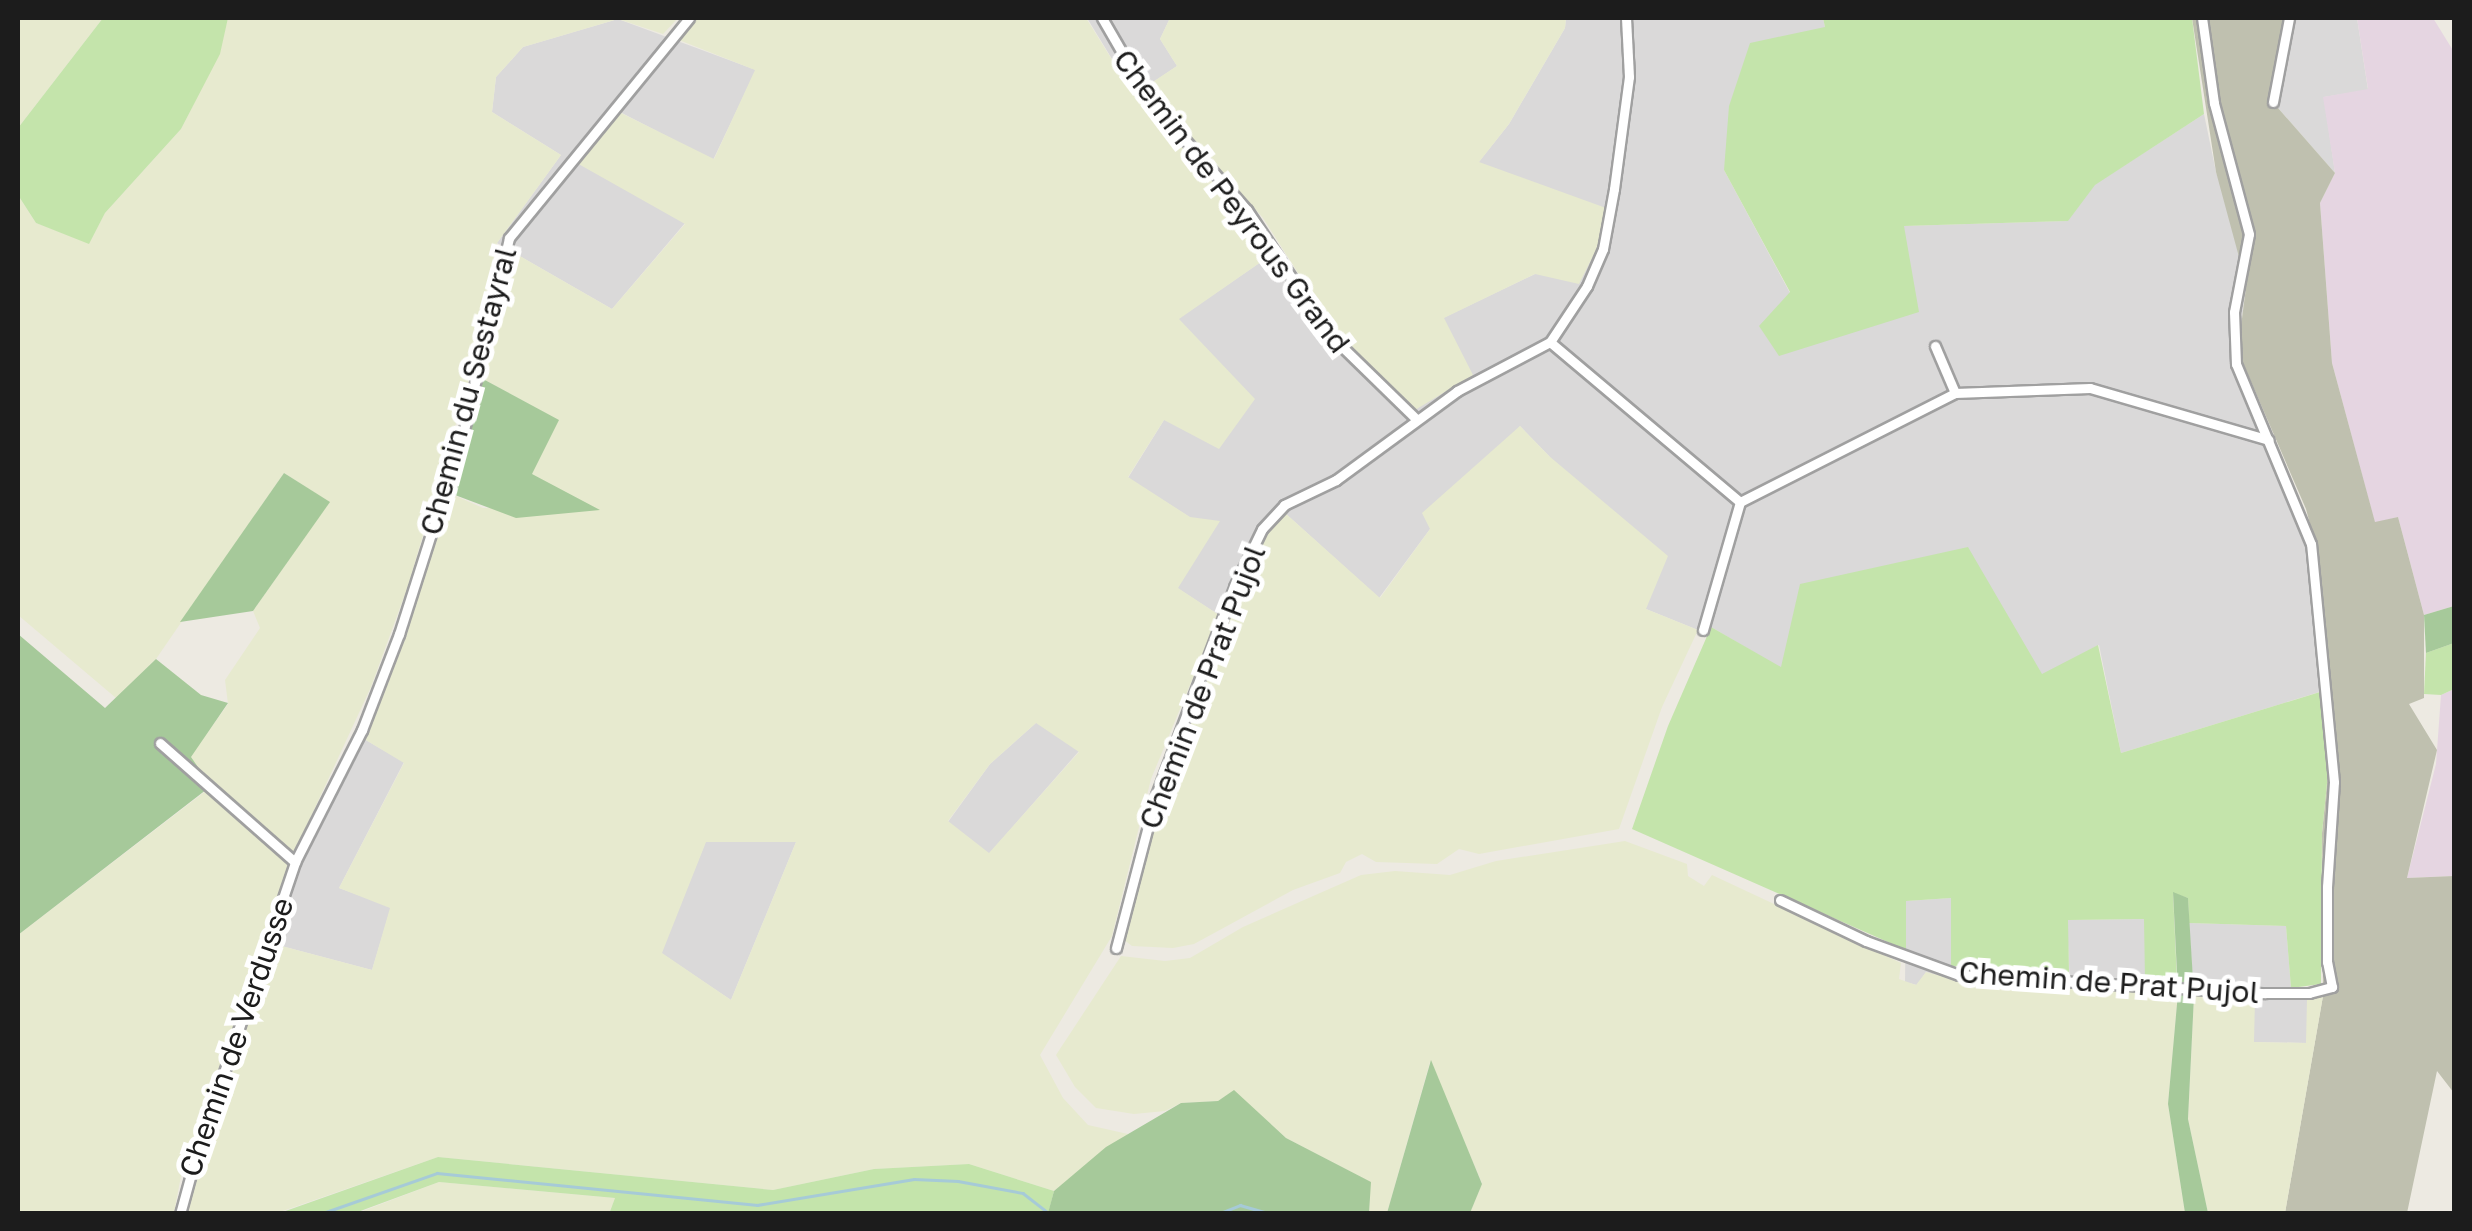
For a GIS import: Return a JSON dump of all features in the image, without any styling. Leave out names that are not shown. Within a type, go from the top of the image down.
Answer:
[{"type":"street","name":"Chemin du Sestayral","points":[[295,862],[362,730],[400,634],[464,430],[509,238],[690,18]]},
{"type":"street","name":"Chemin de Peyrous Grand","points":[[1102,18],[1149,99],[1247,210],[1337,345],[1415,418]]},
{"type":"street","points":[[1626,18],[1629,76],[1602,249],[1586,286],[1550,342],[1740,502]]},
{"type":"street","points":[[2202,18],[2214,103],[2249,234],[2236,298],[2234,352],[2239,376],[2268,440]]},
{"type":"street","points":[[2272,102],[2289,18]]},
{"type":"street","name":"Chemin de Prat Pujol","points":[[1116,948],[1156,795],[1256,540],[1284,505],[1336,480],[1415,418],[1550,342]]},
{"type":"street","points":[[1935,346],[1956,392]]},
{"type":"street","points":[[1703,630],[1740,502],[1956,392],[2090,388],[2268,440]]},
{"type":"street","name":"Chemin de Prat Pujol","points":[[1780,900],[1879,947],[1959,975],[2265,993],[2309,993],[2332,987],[2327,962],[2327,871],[2334,782],[2315,575],[2304,522],[2268,440]]},
{"type":"street","points":[[160,743],[295,862]]},
{"type":"street","name":"Chemin de Verdusse","points":[[180,1214],[185,1187],[295,862]]},
{"type":"shaded area","points":[[18,18],[103,18],[18,128]]},
{"type":"shaded area","points":[[228,18],[678,18],[663,34],[618,19],[523,47],[496,77],[492,112],[561,155],[497,243],[470,376],[408,586],[371,687],[294,853],[181,1176],[174,1213],[18,1213],[18,935],[211,787],[190,757],[228,704],[225,680],[260,628],[253,611],[329,502],[284,473],[156,659],[116,698],[18,615],[18,195],[36,223],[89,243],[105,213],[181,129],[219,54]]},
{"type":"shaded area","points":[[698,18],[1086,18],[1134,95],[1223,192],[1271,255],[1179,319],[1255,399],[1219,449],[1164,420],[1128,477],[1190,517],[1220,521],[1178,588],[1219,615],[1151,779],[1112,936],[1040,1055],[1063,1098],[1088,1125],[1128,1134],[1054,1191],[969,1164],[874,1169],[773,1190],[438,1157],[277,1213],[189,1214],[192,1188],[274,944],[372,970],[390,908],[339,888],[404,763],[364,739],[406,637],[447,492],[483,508],[598,510],[531,474],[558,420],[483,379],[503,271],[511,251],[612,309],[685,224],[575,162],[619,112],[714,159],[755,70],[679,40]],"holes":[[[1036,723],[1079,752],[989,853],[948,821],[990,764]],[[706,842],[796,842],[731,1000],[662,953]]]},
{"type":"shaded area","points":[[1087,18],[1170,18],[1160,39],[1177,66],[1134,95]]},
{"type":"shaded area","points":[[1170,18],[1566,18],[1565,28],[1509,124],[1479,162],[1606,208],[1597,248],[1579,284],[1535,274],[1444,318],[1473,375],[1415,410],[1352,358],[1263,218],[1145,87],[1177,66],[1160,39]]},
{"type":"shaded area","points":[[1566,18],[1823,18],[1825,27],[1724,170],[1790,293],[1904,226],[2067,221],[2094,185],[2204,114],[2216,172],[2249,264],[2240,334],[2243,363],[2315,542],[2328,650],[2326,690],[2121,753],[2099,645],[2042,675],[1781,668],[1711,627],[1698,630],[1646,609],[1549,456],[1520,426],[1430,529],[1379,598],[1285,513],[1257,528],[1219,615],[1177,588],[1191,518],[1128,478],[1164,420],[1254,400],[1178,319],[1271,255],[1322,334],[1415,409],[1443,318],[1535,274],[1478,163],[1509,124],[1565,28]]},
{"type":"shaded area","points":[[2192,18],[2296,18],[2278,108],[2335,173],[2320,203],[2332,363],[2375,522],[2398,517],[2424,615],[2424,698],[2409,704],[2437,750],[2407,878],[2454,876],[2454,1093],[2437,1071],[2407,1213],[2285,1213],[2323,996],[2322,833],[2329,763],[2320,692],[2328,650],[2315,543],[2306,509],[2243,363],[2240,334],[2249,264],[2239,257],[2216,172]]},
{"type":"shaded area","points":[[2296,18],[2357,18],[2368,90],[2324,97],[2335,173],[2278,108]]},
{"type":"shaded area","points":[[2357,18],[2433,18],[2454,52],[2454,606],[2424,615],[2398,517],[2375,523],[2332,363],[2320,203],[2335,173],[2323,97],[2368,89]]},
{"type":"shaded area","points":[[618,19],[756,70],[713,160],[620,112],[576,162],[685,223],[612,309],[497,243],[561,155],[492,112],[496,77],[523,47]]},
{"type":"shaded area","points":[[1520,426],[1549,456],[1668,556],[1646,609],[1698,630],[1662,707],[1619,829],[1479,854],[1459,849],[1437,864],[1376,862],[1362,854],[1346,862],[1340,873],[1293,890],[1194,944],[1173,948],[1132,946],[1123,939],[1154,819],[1250,558],[1270,527],[1285,513],[1380,598],[1430,529],[1422,513]]},
{"type":"shaded area","points":[[2454,689],[2454,876],[2407,878],[2436,764],[2441,695]]},
{"type":"shaded area","points":[[1037,722],[1079,751],[989,854],[948,822],[990,764]]},
{"type":"shaded area","points":[[364,739],[404,762],[339,888],[391,907],[372,970],[274,944],[303,858]]},
{"type":"shaded area","points":[[706,841],[796,842],[731,1000],[661,953]]},
{"type":"shaded area","points":[[1625,841],[1687,864],[1688,876],[1704,886],[1712,875],[1901,963],[1899,979],[1916,985],[1926,972],[1963,982],[2178,993],[2168,1104],[2185,1213],[1470,1213],[1482,1183],[1430,1062],[1387,1213],[1369,1213],[1370,1182],[1286,1138],[1234,1091],[1218,1101],[1181,1103],[1165,1111],[1134,1114],[1096,1108],[1075,1087],[1056,1055],[1121,956],[1165,961],[1190,958],[1243,927],[1361,875],[1395,871],[1450,875],[1496,861]]},
{"type":"shaded area","points":[[1951,898],[1951,980],[1926,972],[1917,985],[1905,982],[1906,901]]},
{"type":"shaded area","points":[[2145,919],[2146,991],[2070,987],[2067,920]]},
{"type":"shaded area","points":[[2189,923],[2286,926],[2291,988],[2307,999],[2307,1043],[2253,1042],[2254,999],[2194,996]]},
{"type":"shaded area","points":[[2194,996],[2255,999],[2254,1042],[2306,1043],[2307,999],[2323,996],[2285,1213],[2208,1213],[2188,1119]]},
{"type":"shaded area","points":[[439,1182],[615,1198],[609,1213],[355,1214]]},
{"type":"green space","points":[[103,18],[228,18],[220,54],[181,129],[105,213],[89,244],[36,223],[18,195],[18,128]]},
{"type":"green space","points":[[1823,18],[2192,18],[2204,114],[2095,185],[2068,221],[1904,226],[1919,312],[1779,356],[1759,326],[1790,292],[1724,170],[1729,106],[1750,43],[1825,27]]},
{"type":"green space","points":[[483,379],[559,420],[532,474],[600,510],[516,518],[447,492]]},
{"type":"green space","points":[[284,473],[330,502],[253,611],[180,622]]},
{"type":"green space","points":[[1968,547],[2042,674],[2098,645],[2121,753],[2320,692],[2329,763],[2322,833],[2321,984],[2291,988],[2286,926],[2189,923],[2188,898],[2173,893],[2177,980],[2145,980],[2144,919],[2068,920],[2069,972],[1951,966],[1951,898],[1906,901],[1906,950],[1632,829],[1668,726],[1711,627],[1781,667],[1800,584]]},
{"type":"green space","points":[[2454,606],[2454,643],[2426,653],[2424,615]]},
{"type":"green space","points":[[18,634],[105,708],[156,659],[201,695],[228,703],[191,757],[211,786],[18,935]]},
{"type":"green space","points":[[2454,643],[2454,689],[2441,695],[2424,694],[2426,653]]},
{"type":"green space","points":[[2173,892],[2188,898],[2194,996],[2188,1119],[2208,1213],[2185,1213],[2168,1104],[2178,993]]},
{"type":"green space","points":[[1431,1060],[1482,1184],[1470,1213],[1387,1213]]},
{"type":"green space","points":[[1234,1090],[1286,1138],[1371,1182],[1369,1213],[1048,1213],[1054,1191],[1106,1147],[1181,1103],[1218,1101]]},
{"type":"green space","points":[[438,1157],[773,1190],[874,1169],[969,1164],[1054,1191],[1048,1214],[609,1214],[615,1198],[439,1182],[355,1213],[277,1214]]},
{"type":"waterway","points":[[320,1214],[437,1173],[757,1205],[914,1179],[958,1181],[1023,1193],[1050,1214]]},
{"type":"waterway","points":[[1218,1214],[1240,1205],[1272,1214]]}]
